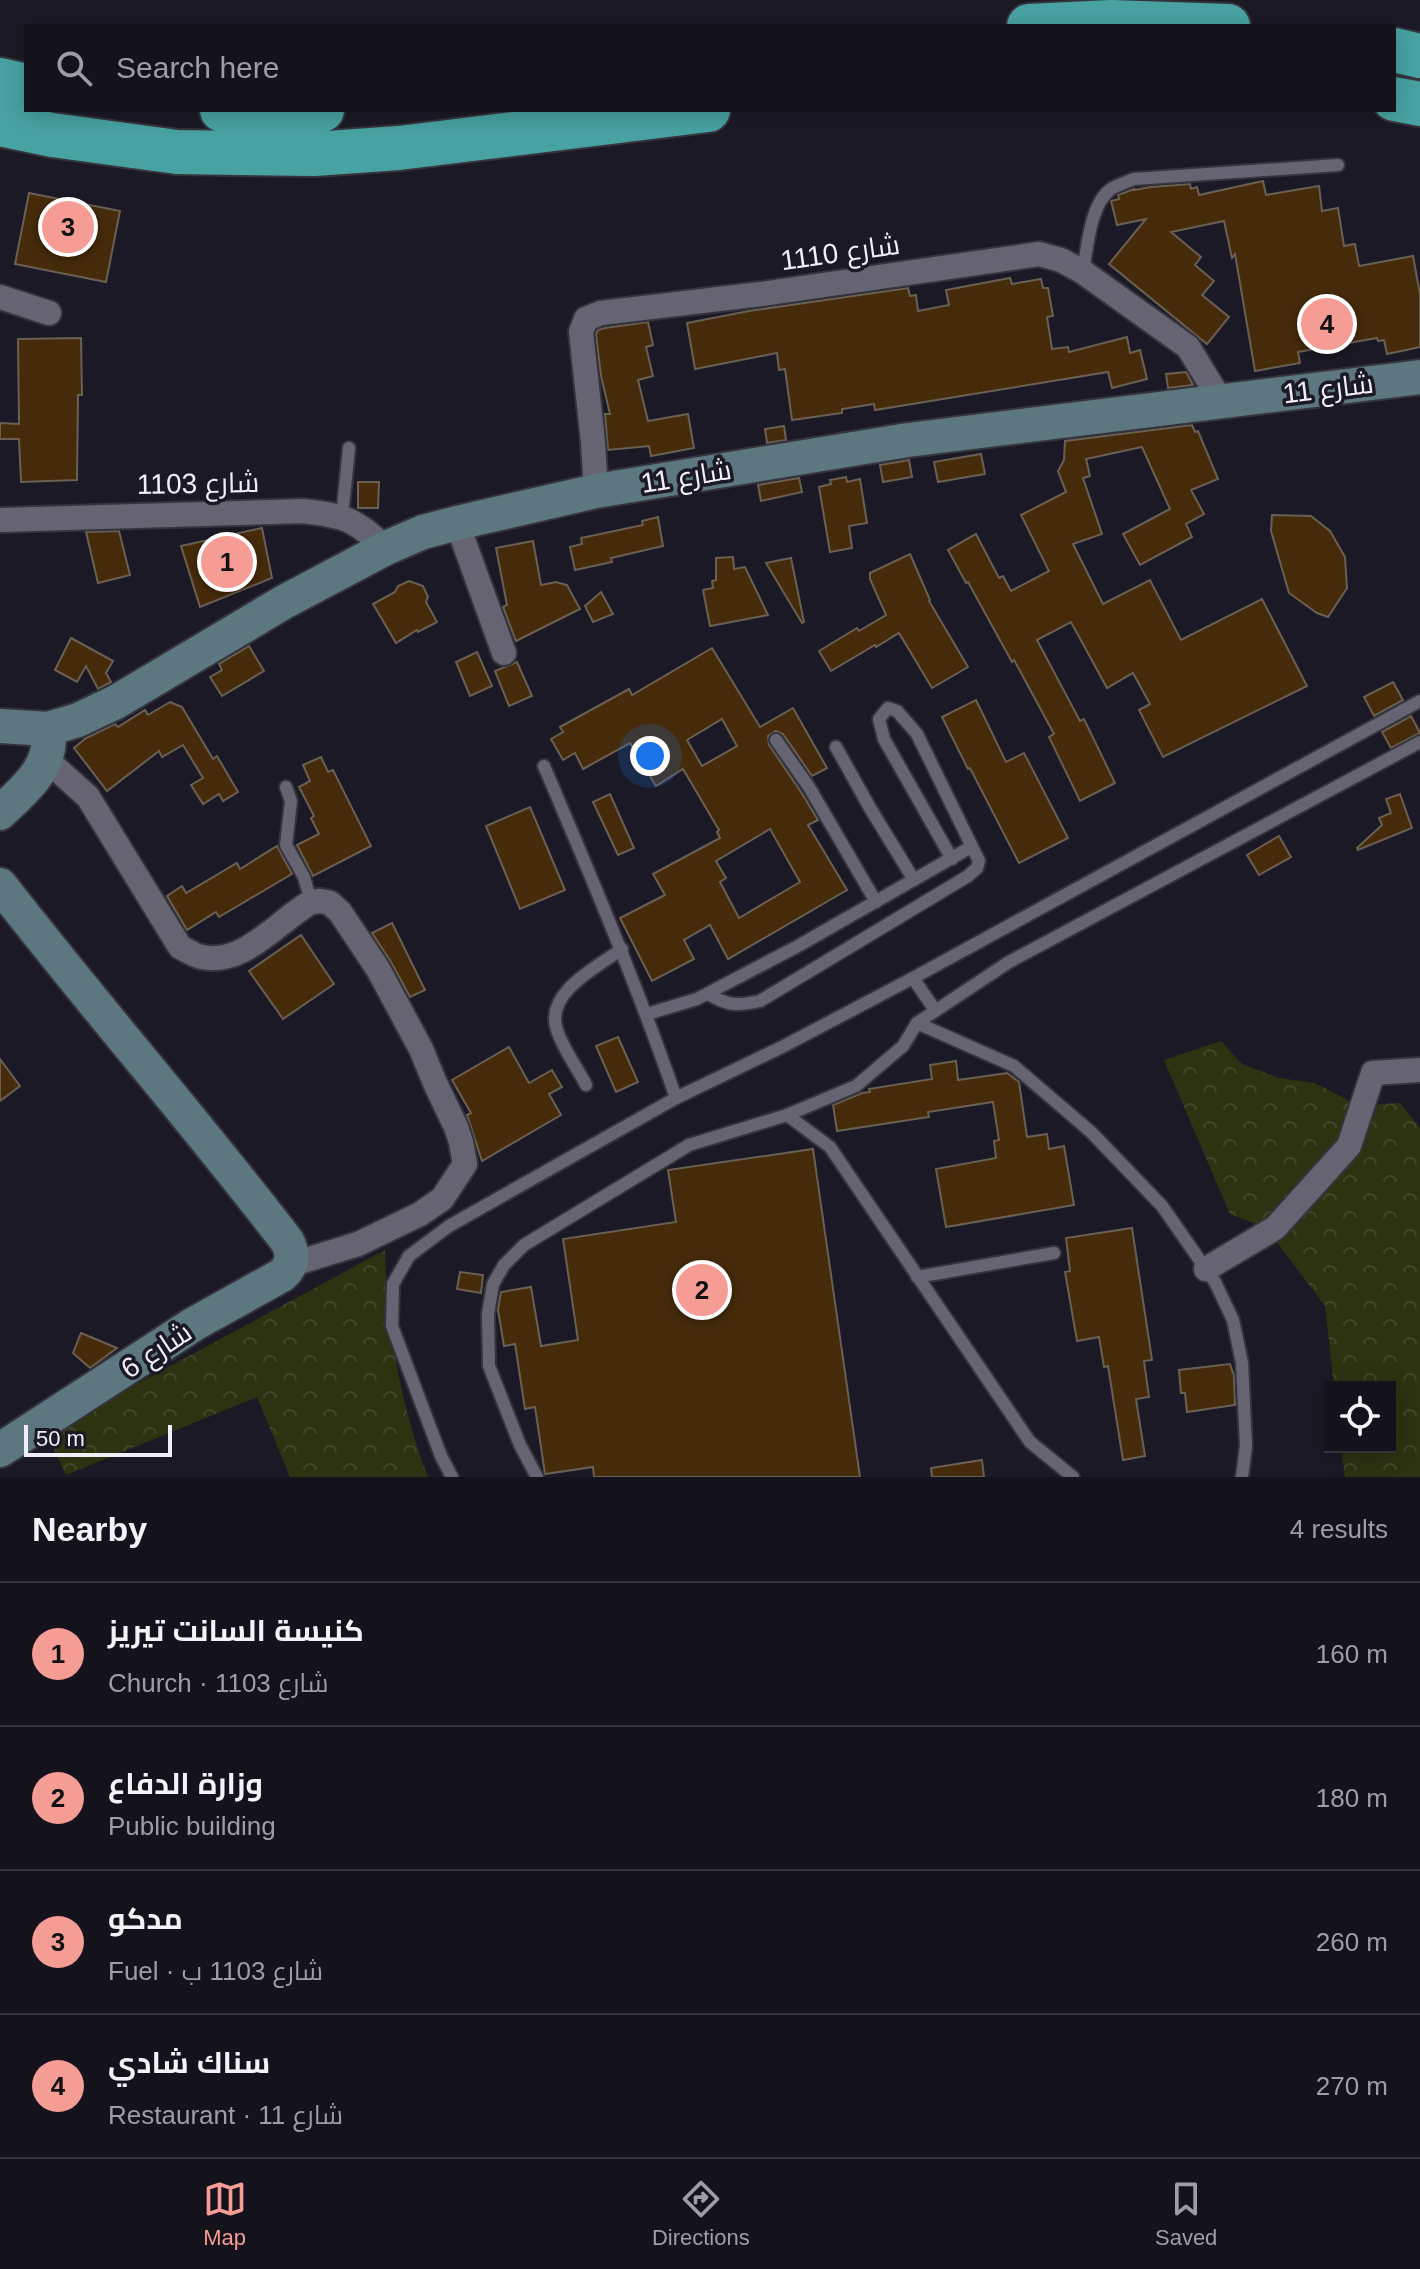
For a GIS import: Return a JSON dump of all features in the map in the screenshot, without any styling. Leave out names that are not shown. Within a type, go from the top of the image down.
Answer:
[{"type":"highway","points":[[1070,24],[1170,24]]},
{"type":"highway","points":[[1396,50],[1420,56]]},
{"type":"highway","points":[[0,80],[24,86]]},
{"type":"highway","points":[[1396,99],[1420,104]]},
{"type":"highway","points":[[0,124],[52,135],[177,152],[314,154],[399,148],[692,112]]},
{"type":"street","points":[[1111,22],[1148,0]]},
{"type":"street","name":"شارع 1110","points":[[596,491],[581,332],[586,319],[592,315],[1039,254],[1061,260],[1083,272],[1188,347],[1221,401]]},
{"type":"street","points":[[0,297],[49,313]]},
{"type":"street","name":"شارع 11","points":[[0,726],[48,729],[78,720],[116,702],[284,602],[386,548],[423,532],[457,523],[596,491],[908,440],[1420,377]]},
{"type":"street","name":"شارع 1103","points":[[0,520],[303,511],[342,517],[362,527],[386,548]]},
{"type":"street","points":[[457,523],[504,653]]},
{"type":"street","points":[[0,813],[35,777],[45,762],[50,745],[48,729]]},
{"type":"street","points":[[0,885],[117,1033],[212,1145],[289,1253],[358,1244],[420,1214],[442,1199],[465,1164],[456,1127],[421,1049],[378,969],[340,912],[330,903],[311,902],[251,946],[219,959],[200,957],[180,947],[88,797],[45,762]]},
{"type":"street","points":[[1206,1269],[1275,1228],[1349,1146],[1373,1073],[1420,1070]]},
{"type":"street","name":"شارع 6","points":[[0,1450],[194,1324],[282,1275],[289,1253]]},
{"type":"lane","points":[[1083,272],[1097,207],[1110,190],[1134,179],[1338,165]]},
{"type":"lane","points":[[342,517],[349,448]]},
{"type":"lane","points":[[452,1477],[441,1456],[392,1326],[393,1284],[409,1256],[449,1226],[676,1098],[913,978],[1420,701]]},
{"type":"lane","points":[[708,994],[724,1003],[738,1005],[760,1001],[968,876],[979,864],[917,734],[897,711],[888,708],[879,719],[884,739],[952,859]]},
{"type":"lane","points":[[776,740],[809,787],[876,902]]},
{"type":"lane","points":[[537,1477],[520,1445],[489,1366],[488,1314],[493,1284],[504,1265],[524,1245],[689,1145],[787,1115],[856,1086],[903,1046],[917,1023],[1009,962],[1420,742]]},
{"type":"lane","points":[[836,747],[914,880]]},
{"type":"lane","points":[[544,766],[622,949],[676,1098]]},
{"type":"lane","points":[[286,787],[291,801],[286,845],[304,877],[311,902]]},
{"type":"lane","points":[[647,1014],[708,994],[971,847]]},
{"type":"lane","points":[[819,934],[833,956]]},
{"type":"lane","points":[[586,1085],[556,1029],[555,1009],[572,983],[622,949]]},
{"type":"lane","points":[[913,978],[935,1010]]},
{"type":"lane","points":[[917,1023],[1014,1066],[1091,1132],[1162,1206],[1215,1282],[1233,1320],[1242,1363],[1246,1446],[1242,1477]]},
{"type":"lane","points":[[787,1115],[830,1147],[1030,1442],[1073,1477]]},
{"type":"lane","points":[[917,1277],[1054,1253]]},
{"type":"green space","points":[[1221,1041],[1242,1064],[1279,1078],[1315,1083],[1346,1099],[1366,1119],[1379,1104],[1400,1103],[1420,1128],[1420,1477],[1345,1477],[1342,1453],[1396,1453],[1396,1381],[1333,1381],[1325,1306],[1266,1228],[1230,1214],[1164,1060]]},
{"type":"green space","points":[[385,1250],[397,1365],[410,1421],[428,1477],[290,1477],[257,1397],[66,1475],[46,1433]]},
{"type":"building","points":[[1263,181],[1266,195],[1319,186],[1322,211],[1338,208],[1344,246],[1355,244],[1359,266],[1413,256],[1420,294],[1420,347],[1387,354],[1384,340],[1378,341],[1377,338],[1298,352],[1300,363],[1255,371],[1235,254],[1232,258],[1224,221],[1171,232],[1201,257],[1195,265],[1214,281],[1202,295],[1229,317],[1207,344],[1109,264],[1146,219],[1117,225],[1111,201],[1119,199],[1118,195],[1134,189],[1190,184],[1191,189],[1197,187],[1199,195]]},
{"type":"building","points":[[29,193],[120,211],[106,282],[15,264]]},
{"type":"building","points":[[1010,278],[1012,284],[1041,279],[1043,288],[1048,288],[1053,316],[1047,317],[1052,349],[1068,347],[1069,352],[1127,337],[1130,353],[1140,350],[1147,379],[1112,388],[1108,372],[875,410],[874,404],[842,409],[842,413],[792,420],[785,369],[779,370],[777,353],[695,369],[687,323],[908,288],[910,296],[916,295],[918,311],[949,305],[946,290]]},
{"type":"building","points":[[648,322],[653,345],[646,347],[653,376],[638,380],[648,421],[688,414],[694,448],[651,456],[649,446],[608,450],[605,414],[610,414],[596,334],[605,328]]},
{"type":"building","points":[[81,338],[82,395],[78,395],[77,480],[21,482],[19,439],[0,439],[0,423],[19,424],[18,339]]},
{"type":"building","points":[[1186,372],[1193,385],[1168,388],[1166,374]]},
{"type":"building","points":[[1192,425],[1195,432],[1198,431],[1218,479],[1191,490],[1204,514],[1186,524],[1192,537],[1140,565],[1123,534],[1170,509],[1142,447],[1086,459],[1090,476],[1083,478],[1102,534],[1073,544],[1103,604],[1150,580],[1181,640],[1262,599],[1307,686],[1163,757],[1139,710],[1150,704],[1133,673],[1107,688],[1071,622],[1037,640],[1080,721],[1084,719],[1115,783],[1080,801],[1049,737],[1054,734],[948,550],[976,534],[999,578],[1003,576],[1011,591],[1049,571],[1021,515],[1066,492],[1058,471],[1064,460],[1065,441]]},
{"type":"building","points":[[784,426],[786,440],[767,443],[765,429]]},
{"type":"building","points":[[981,454],[985,474],[938,482],[934,462]]},
{"type":"building","points":[[909,460],[912,477],[883,482],[880,465]]},
{"type":"building","points":[[846,477],[847,482],[860,479],[867,523],[849,526],[852,548],[830,552],[819,487],[831,484],[830,480]]},
{"type":"building","points":[[799,478],[802,492],[761,501],[758,485]]},
{"type":"building","points":[[358,482],[379,482],[378,508],[358,508]]},
{"type":"building","points":[[1272,515],[1311,516],[1330,531],[1345,557],[1347,588],[1328,617],[1289,593],[1271,531]]},
{"type":"building","points":[[658,517],[663,546],[575,570],[570,547],[582,544],[581,538],[643,525],[642,521]]},
{"type":"building","points":[[262,528],[272,578],[200,607],[181,546]]},
{"type":"building","points":[[119,531],[130,575],[98,583],[86,532]]},
{"type":"building","points":[[533,541],[541,585],[556,582],[567,585],[580,609],[516,641],[503,607],[507,605],[496,548]]},
{"type":"building","points":[[910,554],[929,601],[968,667],[932,688],[899,633],[831,671],[819,651],[886,615],[870,573]]},
{"type":"building","points":[[733,557],[734,569],[745,567],[768,615],[710,626],[703,590],[713,588],[716,558]]},
{"type":"building","points":[[791,558],[804,622],[802,623],[766,563]]},
{"type":"building","points":[[409,581],[423,586],[428,597],[426,602],[437,622],[396,643],[373,604]]},
{"type":"building","points":[[601,592],[613,614],[593,622],[585,606]]},
{"type":"building","points":[[71,638],[113,661],[106,673],[111,682],[98,689],[86,666],[77,682],[55,670]]},
{"type":"building","points":[[249,646],[264,671],[222,696],[210,677],[222,670],[219,664]]},
{"type":"building","points":[[712,648],[760,727],[793,708],[827,768],[812,776],[783,734],[776,731],[768,736],[769,745],[818,820],[808,825],[847,890],[728,959],[710,925],[684,940],[694,959],[652,981],[620,918],[665,895],[653,874],[720,838],[719,830],[683,769],[656,786],[630,743],[583,769],[575,753],[563,760],[551,739],[563,732],[560,727],[629,689],[632,695]],"holes":[[[722,719],[737,746],[702,766],[687,740]],[[770,829],[800,882],[739,918],[720,882],[726,878],[716,861]]]},
{"type":"building","points":[[477,652],[492,686],[470,696],[456,662]]},
{"type":"building","points":[[517,662],[532,696],[509,706],[495,671]]},
{"type":"building","points":[[1393,682],[1403,700],[1374,716],[1364,697]]},
{"type":"building","points":[[976,700],[1006,762],[1024,753],[1068,838],[1019,863],[942,717]]},
{"type":"building","points":[[170,702],[182,707],[213,759],[217,756],[238,792],[223,801],[219,794],[203,804],[191,785],[203,778],[183,745],[162,757],[159,751],[107,791],[74,748],[86,738],[115,724],[118,727],[145,710],[148,715]]},
{"type":"building","points":[[1411,716],[1420,733],[1391,748],[1382,732]]},
{"type":"building","points":[[321,757],[328,772],[333,770],[371,846],[313,876],[297,845],[319,834],[311,818],[314,816],[299,787],[310,781],[303,765]]},
{"type":"building","points":[[610,794],[634,848],[618,855],[593,802]]},
{"type":"building","points":[[1400,794],[1412,828],[1358,850],[1382,825],[1379,818],[1391,813],[1386,799]]},
{"type":"building","points":[[530,807],[565,890],[520,909],[486,826]]},
{"type":"building","points":[[1279,836],[1291,857],[1259,875],[1247,855]]},
{"type":"building","points":[[277,846],[292,874],[219,917],[216,912],[187,930],[167,896],[182,886],[186,893],[237,863],[240,869]]},
{"type":"building","points":[[392,923],[425,990],[410,997],[372,933]]},
{"type":"building","points":[[301,935],[334,984],[283,1019],[249,971]]},
{"type":"building","points":[[618,1037],[638,1082],[616,1092],[596,1046]]},
{"type":"building","points":[[509,1047],[529,1083],[552,1070],[562,1087],[549,1094],[561,1115],[482,1161],[467,1115],[471,1113],[452,1080]]},
{"type":"building","points":[[0,1059],[20,1086],[0,1101]]},
{"type":"building","points":[[956,1061],[958,1080],[1007,1073],[1019,1082],[1027,1137],[1047,1134],[1049,1149],[1064,1146],[1074,1205],[946,1227],[936,1169],[996,1158],[994,1141],[999,1140],[993,1102],[928,1112],[929,1117],[837,1131],[833,1105],[870,1092],[869,1089],[932,1079],[930,1065]]},
{"type":"building","points":[[813,1149],[860,1477],[594,1477],[593,1467],[545,1474],[535,1407],[525,1409],[515,1344],[504,1346],[498,1310],[501,1292],[531,1287],[541,1346],[578,1340],[563,1239],[676,1222],[668,1170]]},
{"type":"building","points":[[1132,1228],[1152,1360],[1144,1361],[1149,1397],[1136,1399],[1145,1456],[1123,1460],[1108,1366],[1104,1367],[1099,1337],[1077,1341],[1065,1272],[1070,1271],[1066,1238]]},
{"type":"building","points":[[460,1272],[483,1275],[481,1293],[457,1289]]},
{"type":"building","points":[[81,1333],[117,1348],[90,1368],[73,1353]]},
{"type":"building","points":[[1230,1364],[1234,1376],[1235,1405],[1187,1412],[1179,1370]]},
{"type":"building","points":[[982,1460],[984,1477],[932,1477],[931,1468]]},
{"type":"place","name":"مدكو","points":[[68,227]]},
{"type":"place","name":"سناك شادي","points":[[1327,324]]},
{"type":"place","name":"كنيسة السانت تيريز","points":[[227,562]]},
{"type":"place","name":"وزارة الدفاع","points":[[702,1290]]}]
